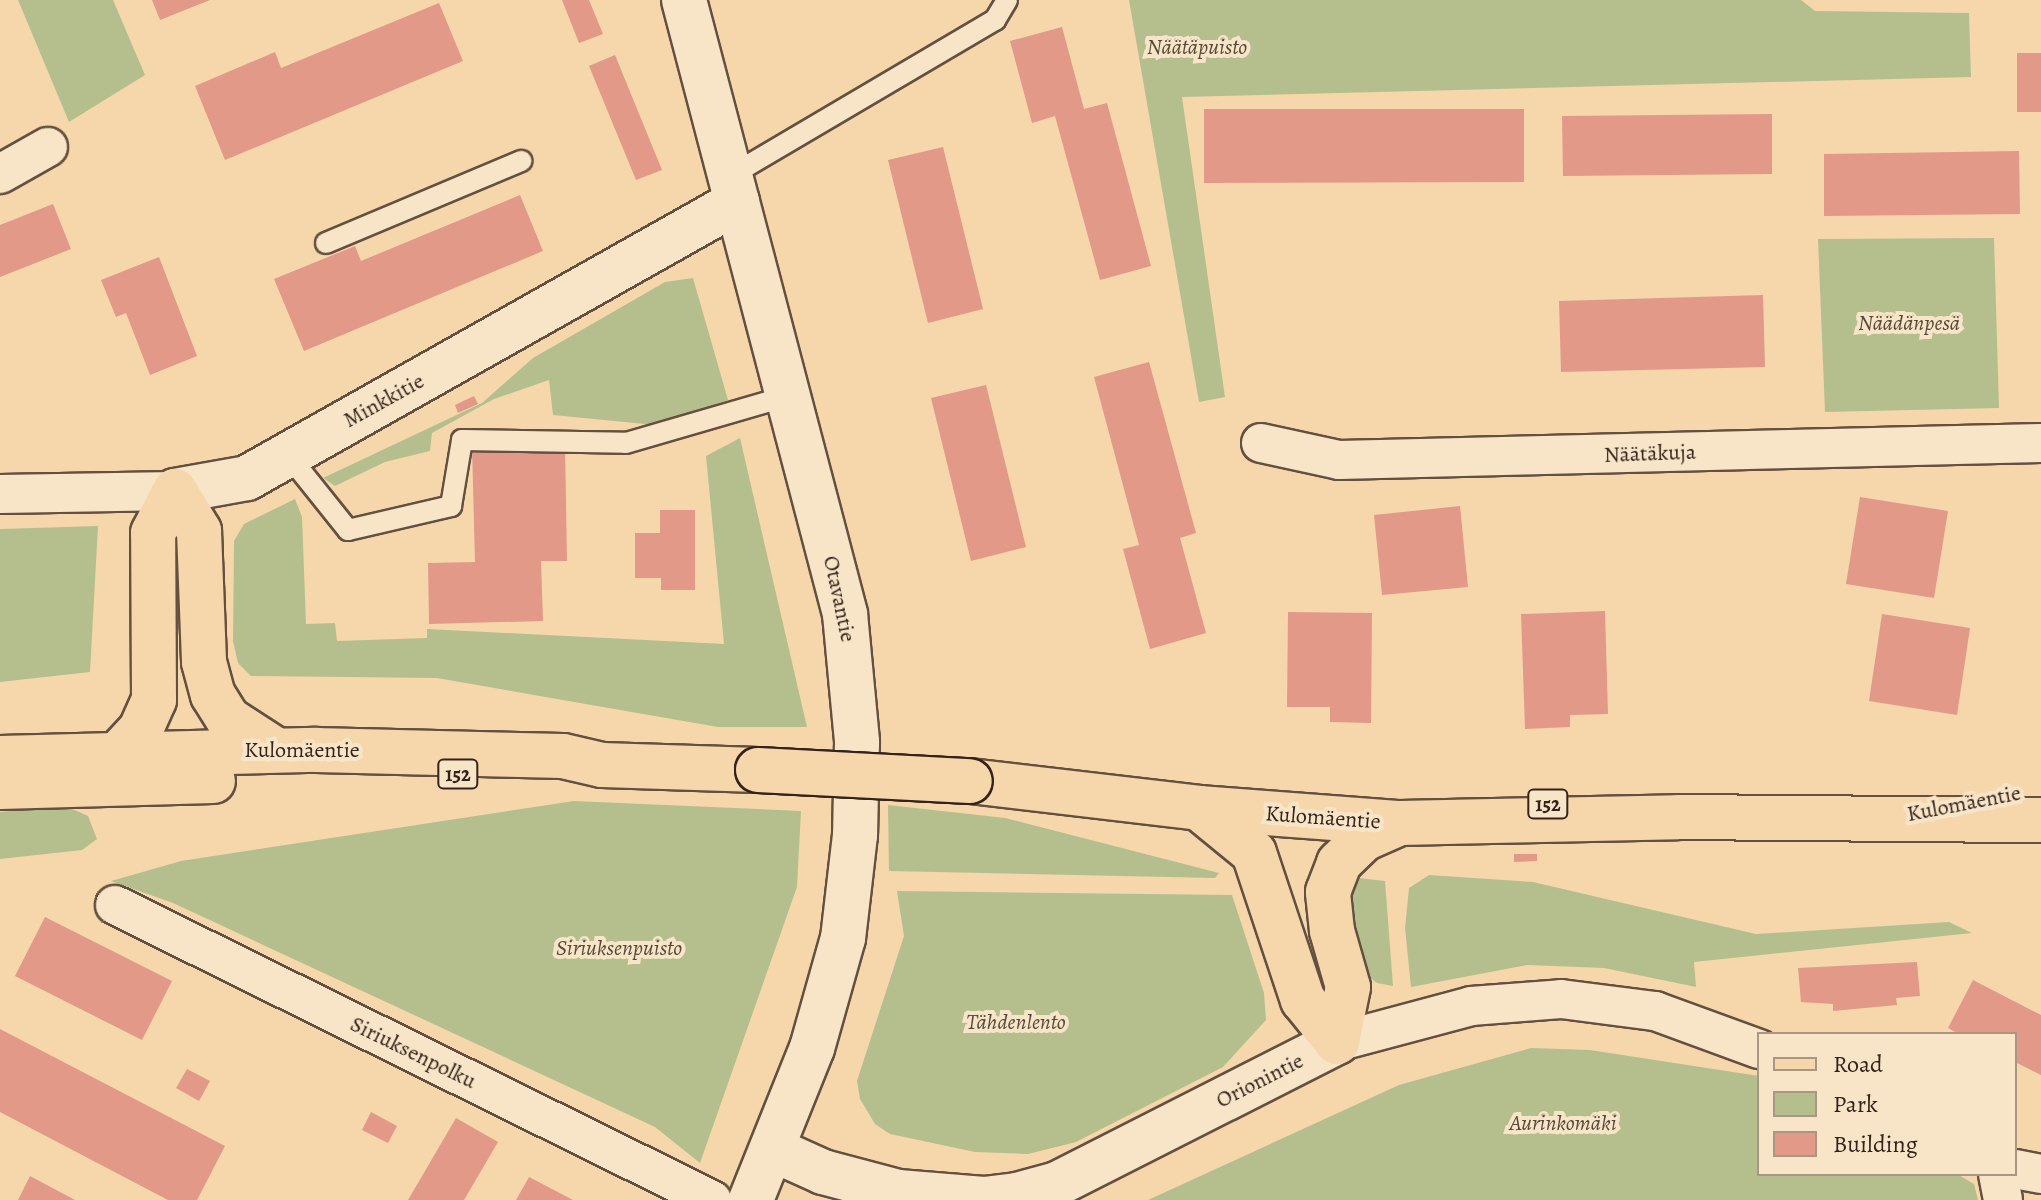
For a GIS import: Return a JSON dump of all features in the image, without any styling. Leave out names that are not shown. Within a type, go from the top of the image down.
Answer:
[{"type":"main road","name":"Otavantie","points":[[684,0],[791,395],[845,614],[857,742],[855,835],[843,938],[812,1048],[751,1200]]},
{"type":"main road","name":"Minkkitie","points":[[175,491],[247,478],[734,189]]},
{"type":"main road","points":[[175,491],[199,531],[204,662],[213,695],[228,719],[276,750]]},
{"type":"main road","points":[[119,753],[141,729],[154,700],[153,533],[175,491]]},
{"type":"main road","name":"Kulomäentie","points":[[0,758],[276,750],[563,756],[602,765]]},
{"type":"main road","name":"Kulomäentie","points":[[0,787],[548,772],[602,765],[970,781],[1200,782],[1433,795],[1678,817]]},
{"type":"main road","name":"Kulomäentie","points":[[970,781],[1199,808],[1400,823],[1678,817],[2041,820]]},
{"type":"main road","name":"Kulomäentie","points":[[1887,818],[2041,790]]},
{"type":"main road","points":[[1199,808],[1254,853],[1303,1000],[1337,1042]]},
{"type":"main road","points":[[1337,1042],[1348,987],[1332,931],[1328,892],[1339,863],[1364,839],[1400,823]]},
{"type":"main road","name":"Orionintie","points":[[772,1149],[823,1172],[898,1192],[984,1199],[1017,1195],[1057,1184],[1337,1042]]},
{"type":"street","points":[[0,174],[48,147]]},
{"type":"street","name":"Näätäkuja","points":[[1261,443],[1339,460],[2041,443]]},
{"type":"street","name":"Minkkitie","points":[[0,494],[175,491]]},
{"type":"street","name":"Siriuksenpolku","points":[[115,905],[712,1200]]},
{"type":"street","name":"Orionintie","points":[[1337,1042],[1471,1006],[1561,999],[1655,1011],[1757,1048]]},
{"type":"street","points":[[2017,1169],[2041,1174]]},
{"type":"street","points":[[1998,1176],[2003,1200]]},
{"type":"lane","points":[[734,189],[995,20],[1007,0]]},
{"type":"lane","points":[[326,243],[521,161]]},
{"type":"lane","points":[[288,455],[348,530],[451,506],[462,440],[626,443],[791,395]]},
{"type":"green space","points":[[18,0],[113,0],[145,75],[69,122]]},
{"type":"green space","name":"Näätäpuisto","points":[[1129,0],[1801,0],[1815,11],[1969,13],[1971,77],[1182,97],[1225,397],[1199,402]]},
{"type":"green space","name":"Näädänpesä","points":[[1994,238],[1999,408],[1825,412],[1818,239]]},
{"type":"green space","points":[[693,278],[728,400],[655,425],[553,415],[549,380],[494,399],[432,433],[430,451],[385,462],[335,486],[323,478],[482,403],[533,358],[665,282]]},
{"type":"green space","points":[[740,438],[807,727],[718,727],[437,678],[251,676],[238,663],[233,641],[234,541],[244,524],[295,499],[302,517],[306,624],[335,623],[337,641],[427,638],[427,629],[724,644],[706,456]]},
{"type":"green space","points":[[98,526],[90,672],[0,682],[0,529]]},
{"type":"green space","name":"Siriuksenpuisto","points":[[574,801],[801,811],[797,887],[700,1163],[655,1127],[173,903],[111,881],[181,861]]},
{"type":"green space","points":[[63,805],[88,816],[97,839],[82,850],[0,859],[0,812]]},
{"type":"green space","points":[[888,805],[1005,818],[1219,873],[1215,878],[889,871]]},
{"type":"green space","points":[[1429,875],[1533,882],[1756,934],[1949,922],[1972,933],[1694,962],[1696,987],[1604,968],[1527,965],[1411,987],[1405,928],[1409,888]]},
{"type":"green space","points":[[1350,877],[1385,881],[1393,986],[1377,983],[1363,972],[1345,886]]},
{"type":"green space","name":"Tähdenlento","points":[[897,891],[1232,895],[1264,993],[1266,1020],[1223,1067],[1076,1142],[1028,1154],[975,1152],[890,1134],[875,1124],[860,1099],[857,1081],[904,936]]},
{"type":"green space","name":"Aurinkomäki","points":[[1531,1048],[1590,1050],[1757,1076],[1757,1176],[1960,1176],[1974,1184],[1978,1200],[1148,1200],[1399,1085]]},
{"type":"building","points":[[152,0],[210,0],[160,20]]},
{"type":"building","points":[[562,0],[589,0],[603,34],[579,43]]},
{"type":"building","points":[[439,3],[463,61],[225,160],[195,86],[275,52],[281,68]]},
{"type":"building","points":[[1062,27],[1084,109],[1107,103],[1151,266],[1100,280],[1055,116],[1032,123],[1010,41]]},
{"type":"building","points":[[2017,53],[2041,53],[2041,112],[2017,112]]},
{"type":"building","points":[[615,55],[662,170],[636,180],[589,66]]},
{"type":"building","points":[[1204,109],[1524,109],[1524,182],[1204,183]]},
{"type":"building","points":[[1772,114],[1772,174],[1563,176],[1562,116]]},
{"type":"building","points":[[943,147],[983,309],[928,323],[888,160]]},
{"type":"building","points":[[2019,151],[2020,214],[1824,216],[1824,154]]},
{"type":"building","points":[[520,195],[543,251],[304,351],[274,279],[355,246],[361,261]]},
{"type":"building","points":[[53,204],[71,249],[0,277],[0,225]]},
{"type":"building","points":[[159,257],[197,356],[150,375],[126,313],[116,317],[101,280]]},
{"type":"building","points":[[1763,295],[1765,367],[1561,372],[1559,301]]},
{"type":"building","points":[[1149,362],[1196,533],[1180,538],[1206,633],[1150,649],[1123,549],[1139,545],[1094,377]]},
{"type":"building","points":[[986,385],[1026,547],[971,561],[931,398]]},
{"type":"building","points":[[474,396],[478,404],[458,413],[455,405]]},
{"type":"building","points":[[565,445],[567,561],[541,561],[543,621],[429,624],[428,563],[475,562],[472,447]]},
{"type":"building","points":[[1860,497],[1948,511],[1934,598],[1846,584]]},
{"type":"building","points":[[1460,506],[1468,587],[1382,595],[1374,515]]},
{"type":"building","points":[[660,510],[695,510],[695,590],[661,590],[661,578],[635,578],[635,533],[660,533]]},
{"type":"building","points":[[1605,611],[1608,714],[1570,715],[1570,727],[1525,729],[1521,614]]},
{"type":"building","points":[[1288,612],[1372,613],[1371,723],[1330,722],[1330,707],[1287,707]]},
{"type":"building","points":[[1882,614],[1970,628],[1957,715],[1869,701]]},
{"type":"building","points":[[1514,854],[1537,854],[1537,861],[1514,862]]},
{"type":"building","points":[[45,917],[172,981],[142,1040],[15,976]]},
{"type":"building","points":[[1917,962],[1920,996],[1896,998],[1897,1005],[1833,1011],[1833,1004],[1801,1002],[1798,968]]},
{"type":"building","points":[[1973,980],[2041,1015],[2041,1075],[2017,1063],[2017,1032],[1955,1032],[1948,1028]]},
{"type":"building","points":[[0,1029],[225,1146],[197,1200],[168,1200],[0,1112]]},
{"type":"building","points":[[187,1069],[210,1081],[199,1101],[176,1088]]},
{"type":"building","points":[[371,1112],[397,1126],[388,1143],[362,1130]]},
{"type":"building","points":[[456,1118],[498,1142],[464,1200],[408,1200]]},
{"type":"building","points":[[30,1176],[75,1200],[18,1200]]},
{"type":"building","points":[[529,1177],[573,1200],[516,1200]]}]
